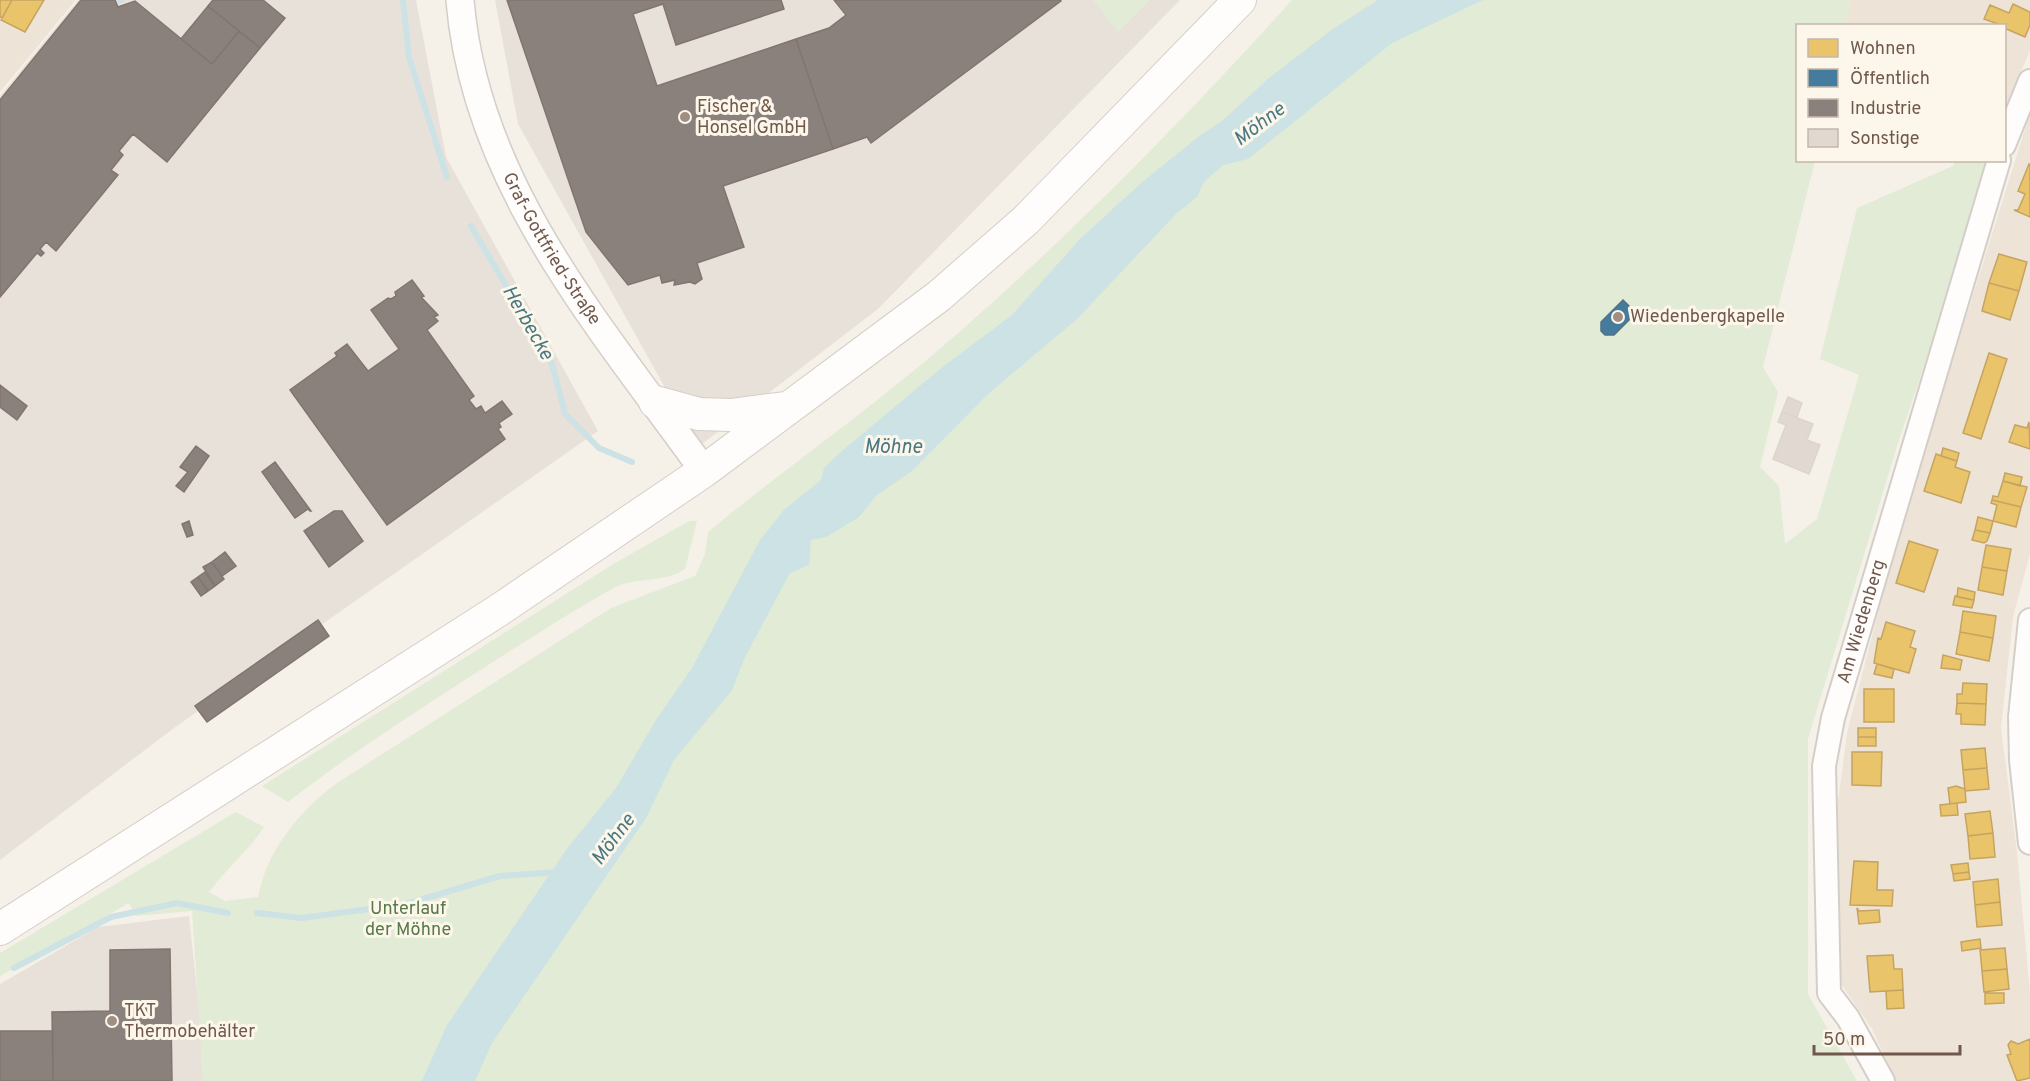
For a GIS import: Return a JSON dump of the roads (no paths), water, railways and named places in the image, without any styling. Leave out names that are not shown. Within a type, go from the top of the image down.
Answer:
[{"type":"main road","points":[[0,929],[500,610],[704,471],[939,296],[1026,220],[1240,0]]},
{"type":"main road","points":[[655,402],[699,414],[731,415],[789,407]]},
{"type":"street","name":"Graf-Gottfried-Straße","points":[[460,0],[470,62],[485,117],[507,177],[552,258],[607,341],[655,402],[704,471]]},
{"type":"street","points":[[2006,140],[2030,81]]},
{"type":"street","name":"Am Wiedenberg","points":[[1883,1081],[1848,1018],[1829,993],[1824,766],[1833,718],[1999,162]]},
{"type":"street","points":[[2030,620],[2020,717],[2021,760],[2030,843]]},
{"type":"water","name":"Möhne","points":[[1378,0],[1483,0],[1392,43],[1248,159],[1223,165],[1204,182],[1197,197],[1176,214],[1077,319],[987,395],[912,471],[877,495],[859,517],[826,537],[811,540],[809,565],[790,573],[745,657],[732,690],[674,760],[646,818],[492,1043],[475,1081],[422,1081],[447,1025],[566,850],[616,788],[656,720],[692,668],[760,540],[784,510],[821,480],[824,468],[843,450],[940,369],[1012,315],[1081,238],[1140,184],[1198,137],[1222,121],[1269,78],[1334,28]]},
{"type":"waterway","name":"Herbecke","points":[[403,0],[409,57],[447,177]]},
{"type":"waterway","name":"Herbecke","points":[[471,226],[552,364],[565,414],[599,448],[632,462]]},
{"type":"waterway","points":[[257,913],[302,918],[406,904],[500,876],[557,872]]},
{"type":"waterway","points":[[14,968],[111,917],[177,903],[228,913]]},
{"type":"place","name":"Fischer & Honsel GmbH","points":[[685,117]]},
{"type":"place","name":"Wiedenbergkapelle","points":[[1618,317]]},
{"type":"place","name":"TKT Thermobehälter","points":[[112,1021]]},
{"type":"park label","name":"Unterlauf der Möhne","points":[[408,919]]}]
